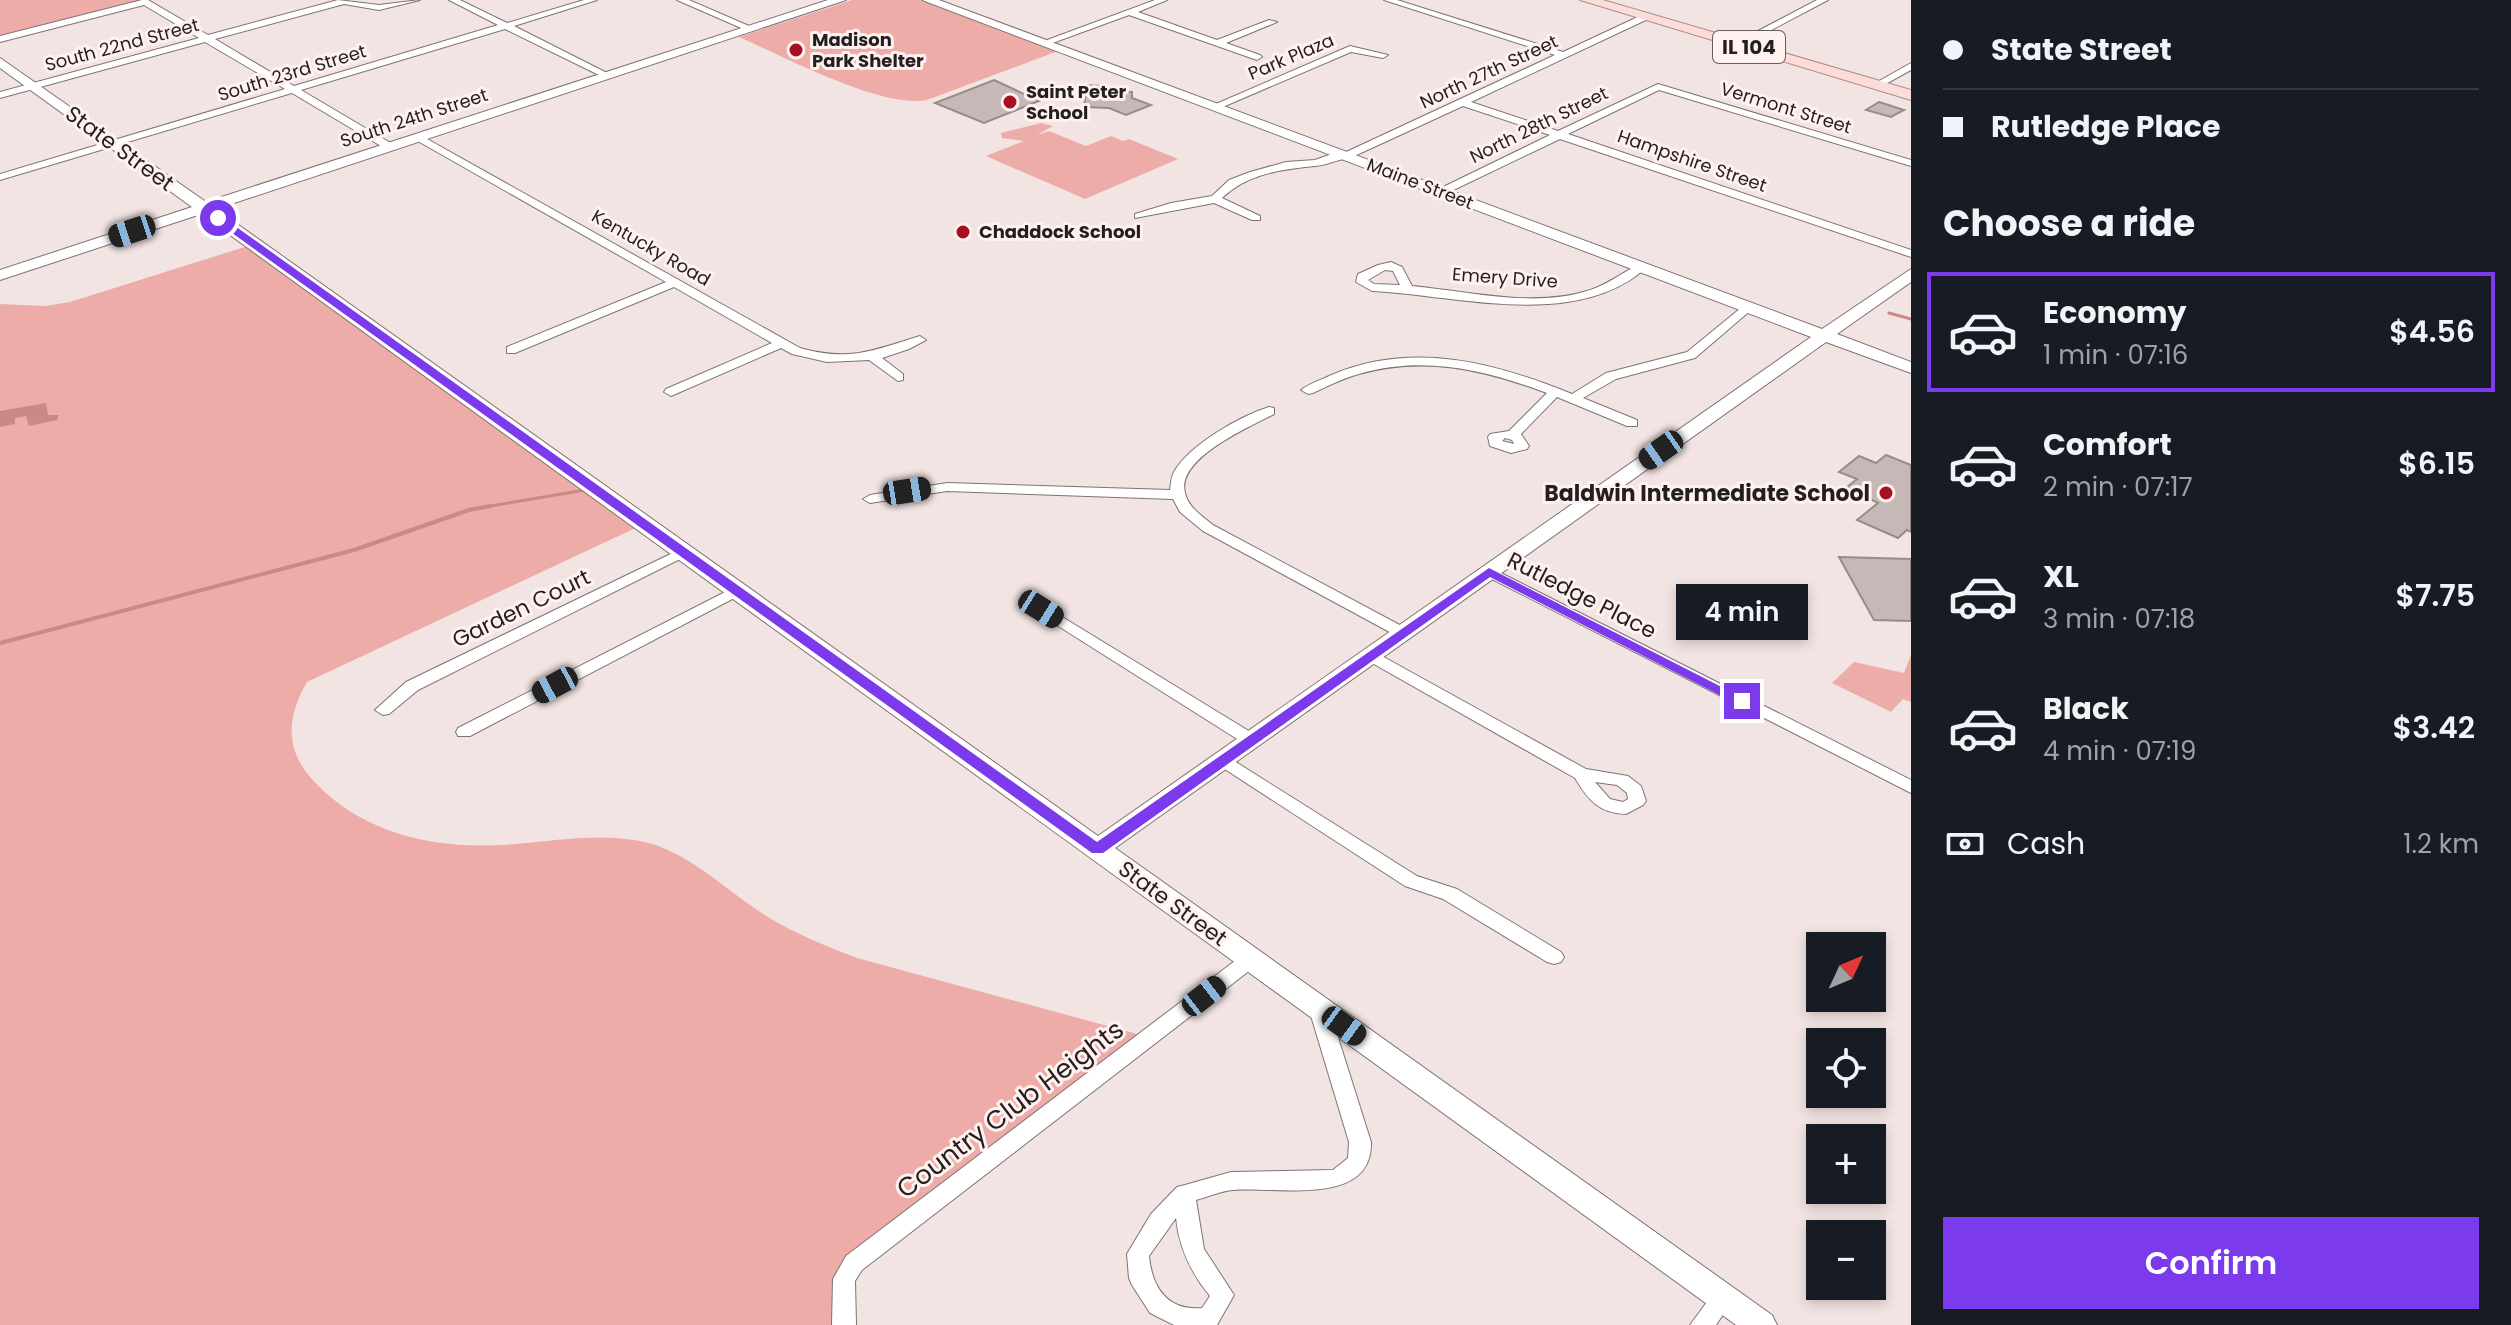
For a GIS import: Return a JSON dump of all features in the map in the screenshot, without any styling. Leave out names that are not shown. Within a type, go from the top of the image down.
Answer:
[{"type":"main road","name":"IL 104","points":[[1587,0],[1911,95]]},
{"type":"street","points":[[343,0],[375,8],[416,0]]},
{"type":"street","name":"South 22nd Street","points":[[0,95],[343,0]]},
{"type":"street","name":"South 23rd Street","points":[[0,177],[593,0]]},
{"type":"street","points":[[681,0],[751,29]]},
{"type":"street","name":"South 24th Street","points":[[0,275],[840,0]]},
{"type":"street","name":"Maine Street","points":[[928,0],[1911,368]]},
{"type":"street","points":[[1044,43],[1162,0]]},
{"type":"street","points":[[1388,0],[1564,55]]},
{"type":"street","points":[[1738,44],[1824,0]]},
{"type":"street","points":[[451,1],[608,76]]},
{"type":"street","points":[[0,39],[145,2],[390,147]]},
{"type":"street","points":[[1129,12],[1257,57]]},
{"type":"street","name":"North 27th Street","points":[[1215,199],[1227,186],[1241,178],[1286,165],[1317,163],[1343,155],[1645,17]]},
{"type":"street","points":[[1218,43],[1272,22]]},
{"type":"street","name":"Park Plaza","points":[[1214,107],[1350,49],[1383,55]]},
{"type":"street","name":"State Street","points":[[0,62],[1761,1325]]},
{"type":"street","points":[[1877,85],[1911,66]]},
{"type":"street","name":"North 28th Street","points":[[1441,192],[1652,88]]},
{"type":"street","name":"Vermont Street","points":[[1652,88],[1669,88],[1911,163]]},
{"type":"street","name":"Hampshire Street","points":[[1462,102],[1911,254]]},
{"type":"street","name":"Kentucky Road","points":[[420,138],[780,344],[805,354],[829,358],[873,357],[920,340]]},
{"type":"street","points":[[1139,216],[1171,206],[1215,199],[1256,218]]},
{"type":"street","name":"Emery Drive","points":[[1408,289],[1538,301],[1565,300],[1600,291],[1641,267]]},
{"type":"street","points":[[1097,849],[1911,274]]},
{"type":"street","points":[[511,350],[674,283]]},
{"type":"street","points":[[1573,399],[1611,376],[1691,355],[1747,307]]},
{"type":"street","points":[[671,392],[780,344]]},
{"type":"street","points":[[873,357],[898,377]]},
{"type":"street","points":[[1308,390],[1364,366],[1434,359],[1477,366],[1632,423]]},
{"type":"street","points":[[1512,435],[1554,393]]},
{"type":"street","points":[[1269,411],[1190,456],[1178,472],[1178,495],[1189,513],[1208,528],[1403,633]]},
{"type":"street","points":[[870,499],[947,487],[1178,495]]},
{"type":"street","name":"Garden Court","points":[[383,710],[412,686],[683,552]]},
{"type":"street","name":"Rutledge Place","points":[[1489,572],[1911,787]]},
{"type":"street","points":[[464,732],[737,591]]},
{"type":"street","points":[[1041,609],[1251,740]]},
{"type":"street","points":[[1371,655],[1582,774]]},
{"type":"street","points":[[1223,760],[1411,881],[1450,894],[1554,957]]},
{"type":"street","name":"Country Club Heights","points":[[844,1325],[844,1279],[854,1263],[1251,959]]},
{"type":"street","points":[[1185,1194],[1188,1235],[1198,1266],[1223,1295],[1209,1318],[1187,1320],[1158,1306],[1140,1278],[1138,1254],[1159,1221],[1185,1194],[1231,1181],[1335,1179],[1351,1171],[1358,1161],[1360,1142],[1319,1008]]},
{"type":"street","points":[[1702,1325],[1723,1298]]},
{"type":"shaded area","points":[[0,0],[145,0],[0,37]]},
{"type":"shaded area","points":[[852,0],[919,0],[1058,51],[927,100],[908,101],[859,89],[739,37]]},
{"type":"shaded area","points":[[1041,123],[1053,126],[1037,135],[1049,131],[1086,146],[1111,136],[1123,141],[1129,139],[1178,159],[1085,199],[986,156],[1024,141],[1002,138],[1001,133]]},
{"type":"shaded area","points":[[254,244],[644,524],[307,682],[293,718],[293,742],[296,754],[310,777],[331,797],[378,826],[431,841],[487,846],[600,837],[649,843],[696,866],[779,923],[857,958],[1152,1038],[854,1263],[844,1325],[0,1325],[0,304],[45,306],[70,302]]},
{"type":"shaded area","points":[[46,403],[48,415],[59,415],[57,420],[29,426],[26,416],[15,418],[15,424],[0,427],[0,411]]},
{"type":"shaded area","points":[[1911,655],[1911,702],[1903,699],[1891,712],[1832,683],[1854,662],[1904,673]]},
{"type":"building","name":"Saint Peter School","points":[[994,80],[1039,101],[984,123],[935,103]]},
{"type":"building","points":[[1079,85],[1104,86],[1104,91],[1132,92],[1132,98],[1151,105],[1126,115],[1109,108],[1084,107],[1085,98],[1056,94]]},
{"type":"building","points":[[1879,102],[1904,110],[1891,117],[1866,110]]},
{"type":"building","name":"Baldwin Intermediate School","points":[[1886,455],[1911,465],[1911,532],[1907,530],[1898,538],[1857,520],[1878,503],[1847,487],[1857,479],[1839,472],[1859,456],[1876,463]]},
{"type":"building","name":"Baldwin Intermediate School","points":[[1839,557],[1911,559],[1911,621],[1874,620]]},
{"type":"waterway","points":[[1889,313],[1911,319]]},
{"type":"waterway","points":[[484,507],[585,490]]},
{"type":"waterway","points":[[484,507],[490,506]]},
{"type":"waterway","points":[[0,643],[354,550],[484,507]]},
{"type":"waterway","points":[[479,508],[484,507]]},
{"type":"place","name":"Madison Park Shelter","points":[[796,50]]},
{"type":"place","name":"Saint Peter School","points":[[1010,102]]},
{"type":"place","name":"Chaddock School","points":[[963,232]]},
{"type":"place","name":"Baldwin Intermediate School","points":[[1886,493]]},
{"type":"route","points":[[218,218],[1097,849],[1489,572],[1742,701]]}]
